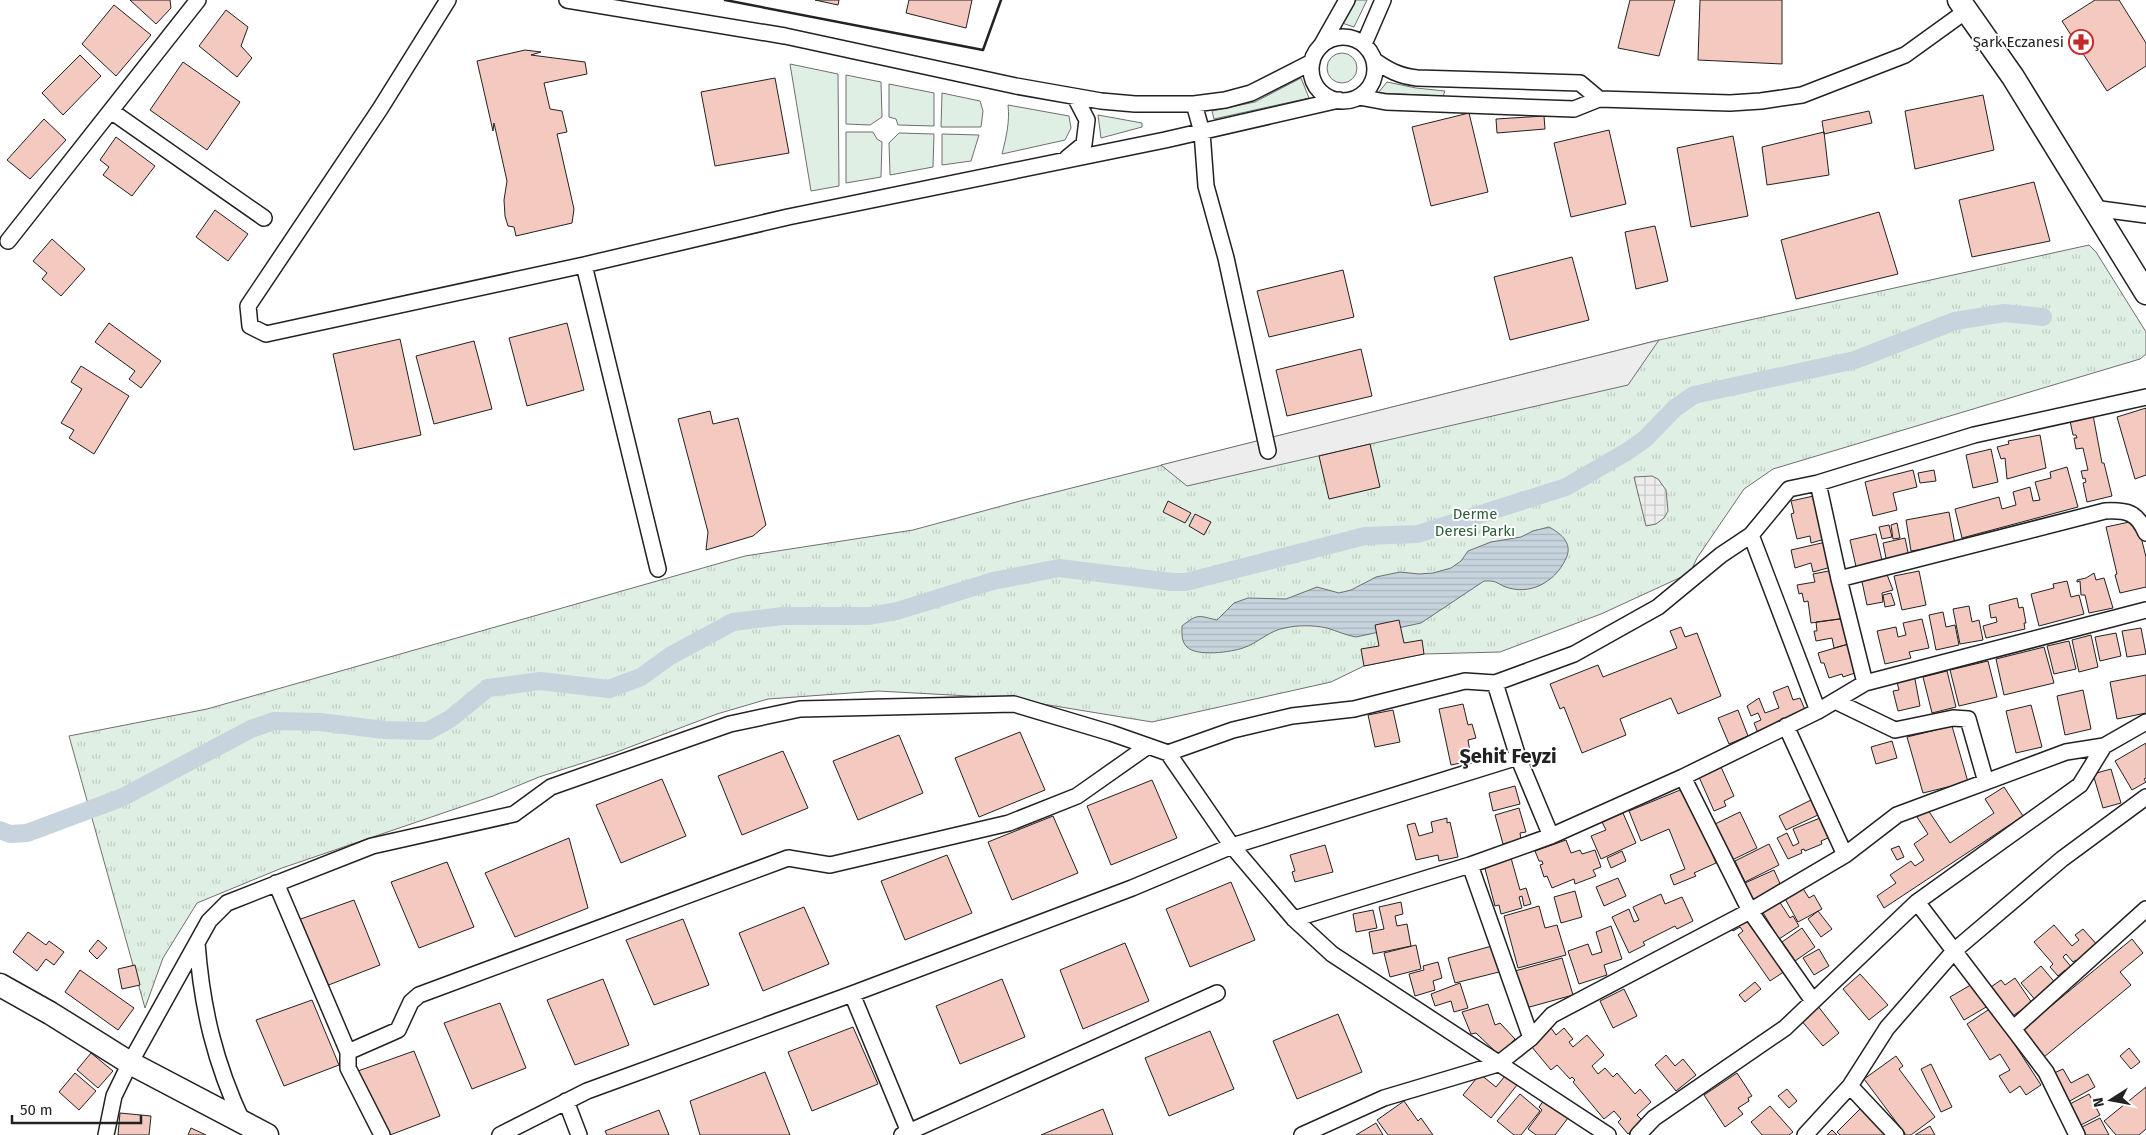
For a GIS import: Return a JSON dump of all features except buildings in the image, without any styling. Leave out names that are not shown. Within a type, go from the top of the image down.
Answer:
[{"type":"street","points":[[8,242],[198,0]]},
{"type":"street","points":[[448,0],[380,109],[248,306],[250,326],[266,334],[584,265],[788,217],[1064,161],[1338,100],[1349,100],[1359,97],[1368,90],[1376,70],[1374,60],[1364,44],[1347,37],[1329,40],[1321,46]]},
{"type":"street","points":[[567,0],[785,36],[1075,97],[1136,104],[1194,104],[1225,100],[1252,93],[1312,62]]},
{"type":"street","points":[[1338,100],[1328,97],[1314,82],[1312,62],[1347,0]]},
{"type":"street","points":[[1364,44],[1384,0]]},
{"type":"street","points":[[1359,97],[1386,102],[1574,109],[1599,99],[1730,103],[1762,101],[1802,95],[1905,55],[1962,6],[2014,77],[2146,293]]},
{"type":"street","points":[[1374,60],[1389,71],[1401,76],[1417,78],[1580,83],[1599,99]]},
{"type":"street","points":[[1064,161],[1084,144],[1087,120],[1075,97]]},
{"type":"street","points":[[1194,104],[1202,131],[1206,186],[1226,258],[1268,451]]},
{"type":"street","points":[[111,111],[264,218]]},
{"type":"street","points":[[2093,208],[2146,215]]},
{"type":"street","points":[[584,265],[658,569]]},
{"type":"street","points":[[1168,753],[1233,730],[1292,716],[1354,709],[1465,680],[1495,683],[1574,654],[1658,607],[1721,555],[1750,535],[1789,489],[1818,483],[1974,435],[2146,397]]},
{"type":"street","points":[[1818,483],[1839,579],[1865,683]]},
{"type":"street","points":[[1839,579],[2105,510],[2119,510],[2129,513],[2140,521],[2146,534]]},
{"type":"street","points":[[1750,535],[1818,711]]},
{"type":"street","points":[[1294,919],[1470,865],[1551,836],[1683,777],[1818,711],[1865,683],[2146,610]]},
{"type":"street","points":[[1495,683],[1518,757],[1551,836]]},
{"type":"street","points":[[1835,701],[1895,730],[1953,718],[1968,719],[1986,782]]},
{"type":"street","points":[[106,1135],[114,1096],[130,1063],[209,922],[227,903],[372,846],[514,814],[551,787],[730,724],[800,709],[1014,704],[1168,753],[1232,846],[1294,919],[1332,954],[1608,1135]]},
{"type":"street","points":[[1302,1135],[1384,1098],[1498,1064],[1531,1038],[1552,1015],[1750,911],[1845,855],[1897,815],[2066,752],[2104,746],[2146,722]]},
{"type":"street","points":[[1786,726],[1845,855]]},
{"type":"street","points":[[348,1052],[398,1030],[411,1002],[418,995],[788,858],[830,865],[1009,823],[1077,796],[1148,746]]},
{"type":"street","points":[[1638,1135],[1654,1118],[1785,1028],[1917,902],[2080,785],[2104,746]]},
{"type":"street","points":[[500,1135],[587,1091],[852,994],[1132,888],[1232,846],[1518,757]]},
{"type":"street","points":[[1683,777],[1750,911],[1813,1001]]},
{"type":"street","points":[[1805,1135],[1850,1086],[1888,1028],[1955,950],[2062,860],[2146,797]]},
{"type":"street","points":[[1470,865],[1531,1038]]},
{"type":"street","points":[[276,883],[348,1052],[348,1068],[382,1135]]},
{"type":"street","points":[[1917,902],[2046,1072],[2077,1135]]},
{"type":"street","points":[[2014,1028],[2146,909]]},
{"type":"street","points":[[197,943],[200,983],[207,1021],[227,1088],[243,1123]]},
{"type":"street","points":[[0,985],[50,1013],[130,1063],[267,1135]]},
{"type":"street","points":[[852,994],[906,1134],[1217,994]]},
{"type":"street","points":[[1850,1086],[1896,1135]]},
{"type":"street","points":[[566,1101],[579,1135]]},
{"type":"green space","points":[[1356,0],[1367,0],[1354,27],[1342,23]]},
{"type":"green space","points":[[1342,53],[1353,57],[1357,68],[1353,79],[1342,83],[1331,79],[1327,68],[1331,57]]},
{"type":"green space","points":[[790,64],[838,74],[839,186],[811,191]]},
{"type":"green space","points":[[846,75],[881,82],[882,117],[870,125],[846,124]]},
{"type":"green space","points":[[1301,78],[1309,98],[1214,119],[1212,111],[1255,102]]},
{"type":"green space","points":[[1387,82],[1445,91],[1443,96],[1378,93]]},
{"type":"green space","points":[[889,84],[934,93],[934,126],[898,125],[896,119],[889,117]]},
{"type":"green space","points":[[942,93],[980,101],[983,111],[981,127],[941,127]]},
{"type":"green space","points":[[1008,105],[1069,116],[1071,128],[1065,140],[1002,154],[1008,124]]},
{"type":"green space","points":[[1098,115],[1142,123],[1142,127],[1101,138]]},
{"type":"green space","points":[[846,132],[873,132],[877,139],[882,142],[881,177],[846,183]]},
{"type":"green space","points":[[899,133],[934,134],[933,167],[890,175],[889,143]]},
{"type":"green space","points":[[942,134],[979,135],[971,161],[942,165]]},
{"type":"green space","name":"Derme Deresi Parkı","points":[[2089,245],[2096,252],[2146,332],[2146,354],[2140,359],[1773,469],[1744,489],[1697,558],[1690,573],[1601,614],[1500,652],[1424,654],[1364,666],[1331,682],[1152,722],[1006,698],[878,691],[768,699],[717,714],[614,753],[539,777],[493,796],[282,868],[197,903],[163,958],[145,1008],[69,736],[207,709],[745,556],[913,530],[1020,501],[1659,340]]},
{"type":"shaded area","points":[[1659,340],[1628,385],[1187,486],[1161,465]]},
{"type":"shaded area","points":[[1652,476],[1658,479],[1666,490],[1668,511],[1664,518],[1656,524],[1646,526],[1634,477]]},
{"type":"shaded area","points":[[1549,527],[1564,538],[1568,546],[1567,556],[1563,564],[1551,578],[1536,587],[1518,590],[1495,582],[1484,581],[1421,623],[1356,637],[1322,627],[1290,627],[1274,631],[1243,648],[1214,653],[1192,650],[1185,645],[1183,640],[1182,626],[1195,617],[1217,620],[1234,603],[1248,598],[1286,599],[1317,587],[1339,593],[1351,590],[1376,577],[1400,572],[1433,573],[1451,568],[1461,561],[1468,551],[1491,542],[1521,537],[1533,531]]},
{"type":"waterway","points":[[0,830],[10,834],[27,833],[121,798],[251,729],[274,721],[320,722],[384,730],[428,731],[450,719],[488,688],[540,681],[609,689],[641,677],[670,656],[733,622],[783,616],[869,616],[897,611],[993,581],[1059,568],[1172,582],[1186,582],[1365,536],[1418,534],[1566,487],[1645,439],[1675,408],[1694,395],[1855,360],[1955,321],[2004,313],[2043,317]]},
{"type":"wall","points":[[725,0],[983,50],[1001,0]]},
{"type":"place","name":"Şark Eczanesi","points":[[2081,42]]},
{"type":"district","name":"Şehit Feyzi","points":[[1508,756]]}]
